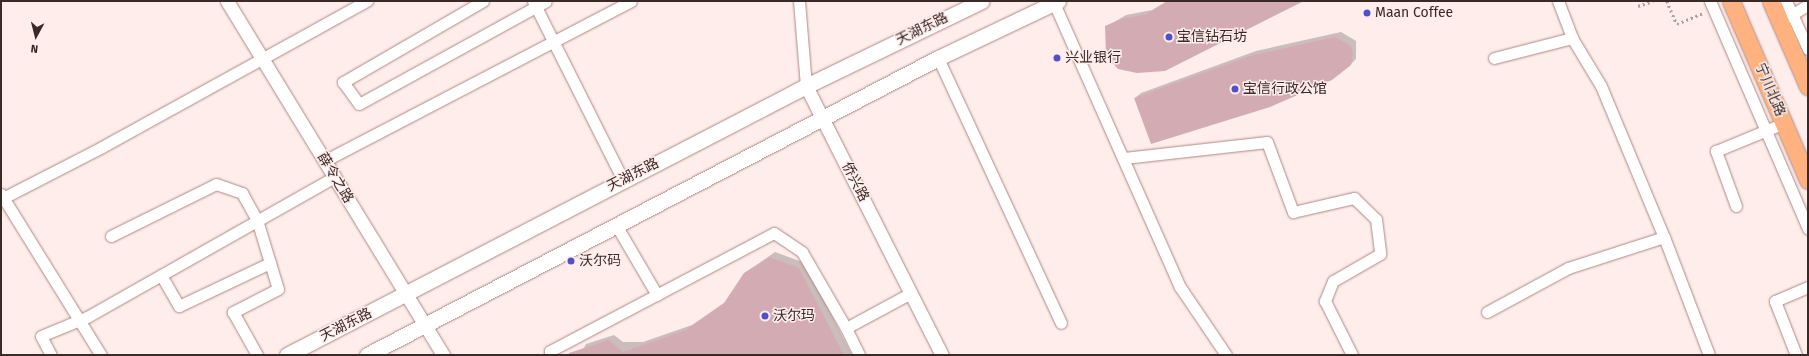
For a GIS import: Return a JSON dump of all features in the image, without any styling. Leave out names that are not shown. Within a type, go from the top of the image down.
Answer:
[{"type":"main road","name":"天湖东路","points":[[287,355],[806,86],[982,1]]},
{"type":"main road","name":"宁川北路","points":[[1731,1],[1808,180]]},
{"type":"main road","points":[[1771,1],[1786,18],[1808,86]]},
{"type":"main road","points":[[367,355],[426,326],[822,117],[938,58],[1056,2]]},
{"type":"street","name":"薛令之路","points":[[226,1],[443,355]]},
{"type":"street","points":[[101,355],[2,197],[102,147],[367,1]]},
{"type":"street","points":[[483,1],[343,82],[359,104],[534,4],[546,1]]},
{"type":"street","points":[[324,161],[631,1]]},
{"type":"street","name":"侨兴路","points":[[799,1],[806,86],[942,355]]},
{"type":"street","points":[[1558,1],[1572,38],[1601,86],[1664,237],[1709,355]]},
{"type":"street","points":[[1786,1],[1786,18],[1808,49]]},
{"type":"street","points":[[1056,2],[1180,286],[1226,355]]},
{"type":"street","points":[[534,4],[623,180]]},
{"type":"street","points":[[1711,5],[1764,131],[1808,229]]},
{"type":"street","points":[[1786,18],[1808,5]]},
{"type":"street","points":[[1494,58],[1572,38]]},
{"type":"street","points":[[938,58],[1061,323]]},
{"type":"street","points":[[1736,206],[1716,150],[1784,123]]},
{"type":"street","points":[[1124,158],[1267,142],[1293,212],[1354,198],[1376,219],[1380,254],[1333,281],[1325,301],[1352,355]]},
{"type":"street","points":[[51,355],[41,336],[78,319],[87,317],[334,177]]},
{"type":"street","points":[[111,236],[216,184],[242,193],[258,220],[278,289],[233,312],[257,355]]},
{"type":"street","points":[[616,225],[657,295]]},
{"type":"street","points":[[550,355],[550,351],[774,233],[802,252],[846,328],[859,355]]},
{"type":"street","points":[[1487,312],[1568,268],[1664,237]]},
{"type":"street","points":[[161,275],[179,306],[270,263]]},
{"type":"street","points":[[1796,355],[1775,301],[1808,287]]},
{"type":"street","points":[[846,328],[911,294]]},
{"type":"path","points":[[1638,6],[1653,1]]},
{"type":"path","points":[[1667,1],[1677,24],[1711,5]]},
{"type":"building","name":"宝信钻石坊","points":[[1168,1],[1304,1],[1165,71],[1137,73],[1118,69],[1106,56],[1105,26],[1121,19],[1147,14]]},
{"type":"building","name":"宝信行政公馆","points":[[1335,37],[1351,46],[1353,53],[1351,65],[1332,80],[1270,107],[1151,144],[1134,98],[1250,56]]},
{"type":"building","name":"沃尔玛","points":[[769,257],[799,268],[844,355],[569,355],[569,353],[609,340],[623,352],[686,330],[724,303],[744,273]]},
{"type":"place","name":"Maan Coffee","points":[[1367,13]]},
{"type":"place","name":"宝信钻石坊","points":[[1169,37]]},
{"type":"place","name":"兴业银行","points":[[1057,58]]},
{"type":"place","name":"宝信行政公馆","points":[[1235,89]]},
{"type":"place","name":"沃尔码","points":[[571,261]]},
{"type":"place","name":"沃尔玛","points":[[765,316]]}]
